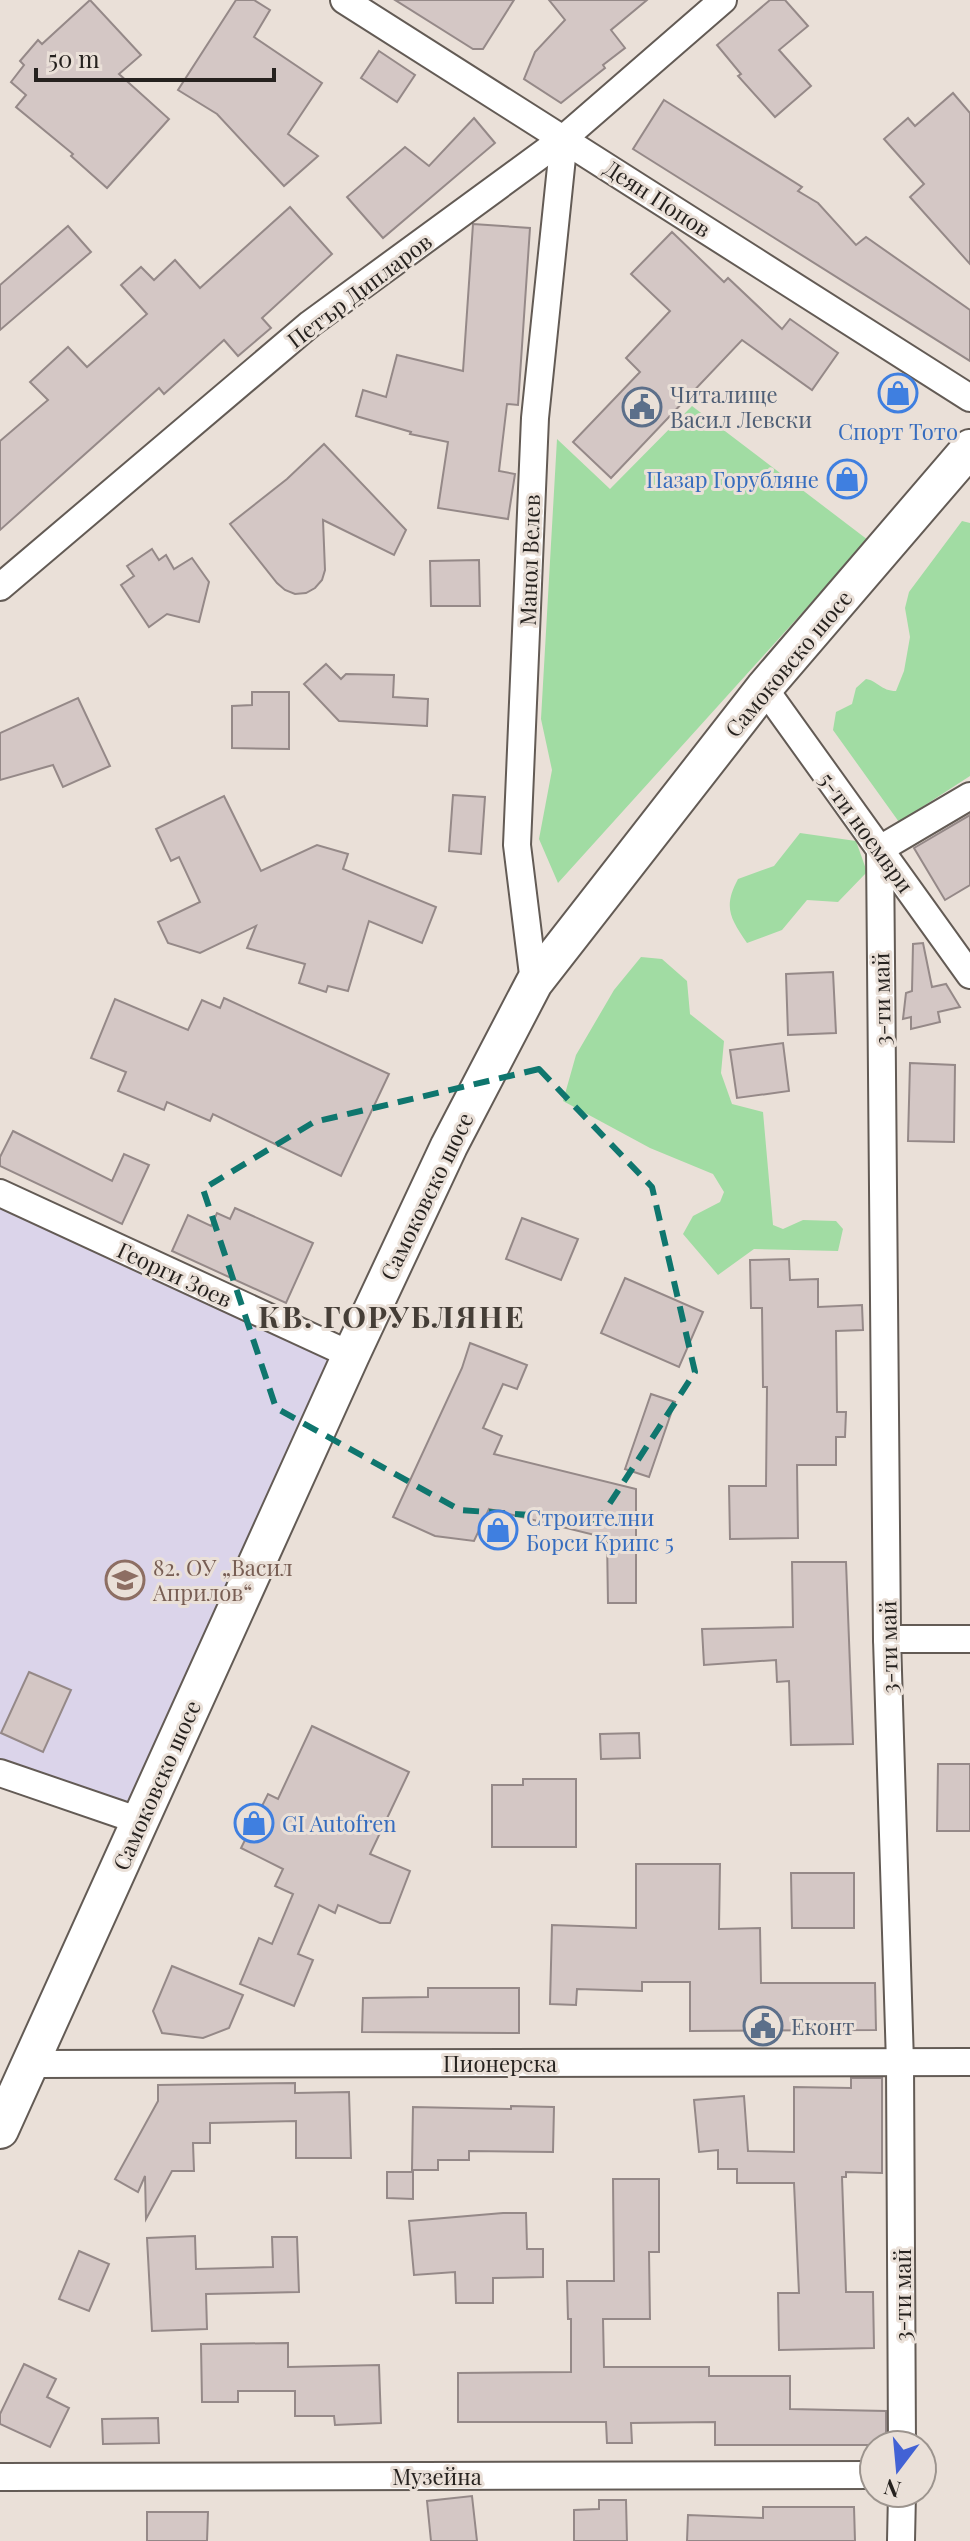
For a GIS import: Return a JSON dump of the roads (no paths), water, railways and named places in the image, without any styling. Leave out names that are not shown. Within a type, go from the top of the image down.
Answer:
[{"type":"main road","name":"Самоковско шосе","points":[[0,2130],[351,1355],[449,1146],[534,983],[764,688],[970,448]]},
{"type":"street","name":"Деян Попов","points":[[344,0],[970,398]]},
{"type":"street","name":"Петър Дипларов","points":[[0,587],[310,324],[564,138],[723,0]]},
{"type":"street","name":"Манол Велев","points":[[534,983],[517,845],[535,418],[564,138]]},
{"type":"street","name":"5-ти ноември","points":[[764,688],[970,975]]},
{"type":"street","points":[[880,849],[970,796]]},
{"type":"street","name":"3-ти май","points":[[880,849],[887,1639],[900,2063],[902,2429]]},
{"type":"street","name":"Георги Зоев","points":[[0,1193],[351,1355]]},
{"type":"street","points":[[887,1639],[970,1639]]},
{"type":"street","points":[[0,1773],[140,1821]]},
{"type":"street","name":"Пионерска","points":[[31,2064],[970,2062]]},
{"type":"street","name":"Музейна","points":[[0,2477],[858,2475]]},
{"type":"street","points":[[901,2541],[902,2509]]},
{"type":"place","name":"Спорт Тото","points":[[898,393]]},
{"type":"place","name":"Читалище Васил Левски","points":[[642,407]]},
{"type":"place","name":"Пазар Горубляне","points":[[847,479]]},
{"type":"place","name":"Строителни Борси Крипс 5","points":[[498,1530]]},
{"type":"place","name":"82. ОУ „Васил Априлов“","points":[[125,1580]]},
{"type":"place","name":"GI Autofren","points":[[254,1823]]},
{"type":"place","name":"Еконт","points":[[763,2026]]},
{"type":"district","name":"КВ. ГОРУБЛЯНЕ","points":[[392,1316]]}]
